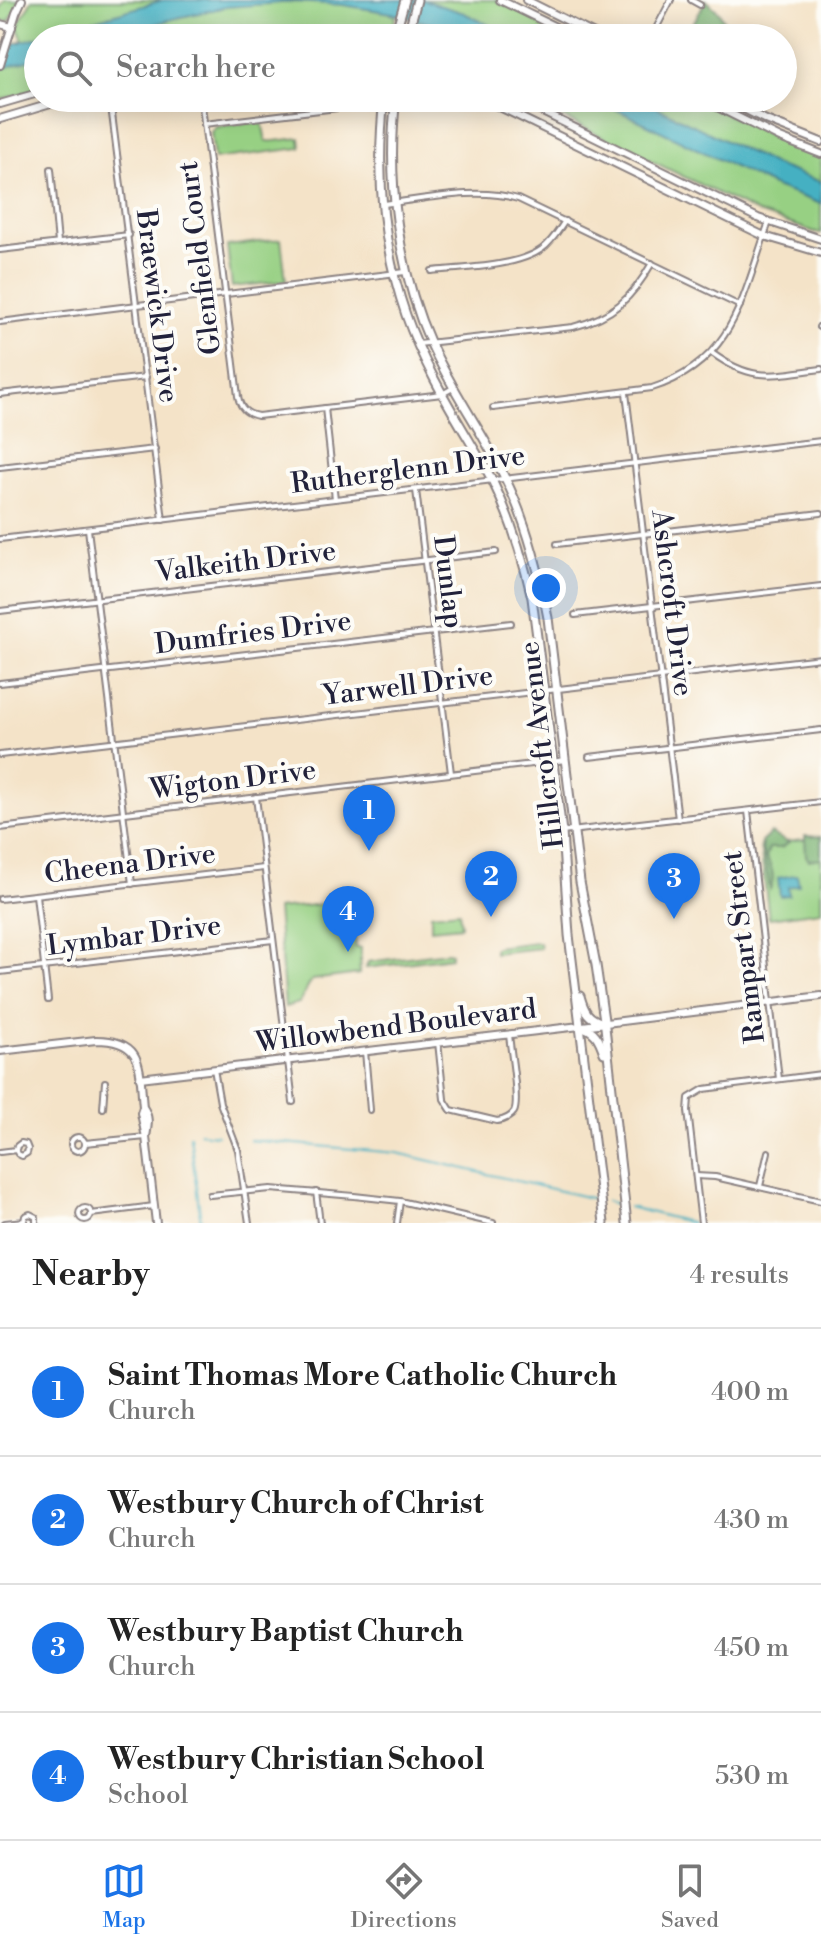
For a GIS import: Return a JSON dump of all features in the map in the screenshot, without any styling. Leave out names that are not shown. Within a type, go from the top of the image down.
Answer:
[{"type":"main road","points":[[0,65],[22,0]]},
{"type":"main road","points":[[398,24],[405,0]]},
{"type":"main road","points":[[411,24],[417,0]]},
{"type":"main road","points":[[500,0],[550,24]]},
{"type":"main road","points":[[526,0],[574,24]]},
{"type":"main road","points":[[532,15],[537,5]]},
{"type":"main road","points":[[0,24],[10,31]]},
{"type":"main road","points":[[2,102],[24,96]]},
{"type":"main road","points":[[0,119],[24,112]]},
{"type":"main road","name":"Hillcroft Avenue","points":[[383,112],[380,135],[382,205],[393,275],[406,316],[442,394],[492,480],[525,568],[538,635],[562,832],[569,935],[604,1223]]},
{"type":"main road","name":"Hillcroft Avenue","points":[[395,112],[392,138],[395,203],[408,272],[431,343],[453,388],[506,479],[531,542],[542,583],[580,882],[604,1023],[626,1221]]},
{"type":"main road","points":[[510,112],[764,236],[821,253]]},
{"type":"main road","points":[[524,119],[528,112]]},
{"type":"main road","points":[[541,112],[769,222],[821,239]]},
{"type":"main road","points":[[727,112],[821,154]]},
{"type":"main road","points":[[745,121],[750,112],[821,142]]},
{"type":"main road","points":[[380,135],[387,139],[388,158],[393,171]]},
{"type":"main road","points":[[642,177],[648,164]]},
{"type":"main road","points":[[574,978],[587,1015],[604,1023]]},
{"type":"main road","name":"Willowbend Boulevard","points":[[140,1078],[821,996]]},
{"type":"main road","points":[[580,1026],[589,1028],[599,1038],[610,1074]]},
{"type":"main road","points":[[0,1051],[96,1040],[123,1043],[131,1050],[140,1078],[141,1113],[156,1223]]},
{"type":"street","points":[[658,24],[671,0]]},
{"type":"street","points":[[691,0],[700,5]]},
{"type":"street","name":"Braewick Drive","points":[[112,112],[163,520]]},
{"type":"street","name":"Glenfield Court","points":[[203,112],[238,396],[244,411],[258,416],[325,408]]},
{"type":"street","points":[[204,124],[304,112]]},
{"type":"street","points":[[51,169],[58,244]]},
{"type":"street","points":[[382,205],[488,193],[518,199],[740,306]]},
{"type":"street","points":[[432,271],[522,260],[542,249],[565,221]]},
{"type":"street","points":[[493,408],[626,393],[670,383],[686,374],[712,353],[731,326],[769,222]]},
{"type":"street","points":[[0,250],[129,235]]},
{"type":"street","points":[[418,344],[587,323],[609,313],[627,299],[652,263]]},
{"type":"street","points":[[0,322],[408,272]]},
{"type":"street","points":[[712,353],[728,365],[747,373],[769,375],[821,369]]},
{"type":"street","points":[[0,394],[146,377]]},
{"type":"street","points":[[335,499],[325,408],[442,394],[453,388]]},
{"type":"street","name":"Ashcroft Drive","points":[[626,393],[678,819]]},
{"type":"street","name":"Rutherglenn Drive","points":[[0,539],[821,441]]},
{"type":"street","points":[[0,467],[155,449]]},
{"type":"street","name":"Dunlap","points":[[416,490],[452,774]]},
{"type":"street","points":[[557,544],[821,513]]},
{"type":"street","points":[[88,529],[132,884]]},
{"type":"street","name":"Valkeith Drive","points":[[0,611],[496,552]]},
{"type":"street","points":[[575,615],[821,586]]},
{"type":"street","name":"Dumfries Drive","points":[[0,683],[511,623]]},
{"type":"street","name":"Yarwell Drive","points":[[0,755],[821,658]]},
{"type":"street","points":[[589,757],[821,730]]},
{"type":"street","name":"Wigton Drive","points":[[0,828],[566,760]]},
{"type":"street","points":[[256,797],[293,1102]]},
{"type":"street","points":[[562,832],[821,802]]},
{"type":"street","name":"Rampart Street","points":[[748,811],[779,1079]]},
{"type":"street","name":"Cheena Drive","points":[[0,899],[264,868]]},
{"type":"street","points":[[36,895],[48,1000]]},
{"type":"street","name":"Lymbar Drive","points":[[0,972],[273,940]]},
{"type":"street","points":[[438,1042],[447,1106],[451,1110],[497,1121],[512,1114],[515,1109],[509,1034]]},
{"type":"street","points":[[365,1051],[370,1110]]},
{"type":"street","points":[[214,1069],[220,1103],[238,1150],[249,1223]]},
{"type":"street","points":[[701,1223],[689,1098],[704,1089],[821,1074]]},
{"type":"street","points":[[103,1108],[105,1082]]},
{"type":"street","points":[[85,1143],[146,1137]]},
{"type":"street","points":[[0,1152],[16,1150]]},
{"type":"street","points":[[760,1186],[768,1152]]},
{"type":"street","points":[[696,1176],[715,1177],[821,1201]]},
{"type":"street","points":[[210,1195],[271,1189],[316,1192],[400,1201],[493,1223]]},
{"type":"street","points":[[316,1192],[320,1223]]},
{"type":"street","points":[[397,1223],[400,1201]]},
{"type":"street","points":[[91,1214],[154,1206]]},
{"type":"street","points":[[5,1223],[24,1222],[25,1216],[32,1214],[36,1217],[36,1223]]},
{"type":"street","points":[[464,1223],[465,1216]]},
{"type":"green space","points":[[5,0],[20,0],[9,22],[0,20],[0,8]]},
{"type":"green space","points":[[32,0],[400,0],[394,24],[24,24],[24,93],[0,100],[0,47],[23,40],[17,26]]},
{"type":"green space","points":[[423,0],[496,0],[544,24],[417,24]]},
{"type":"green space","points":[[706,0],[719,12],[725,24],[693,24]]},
{"type":"green space","points":[[552,112],[723,112],[821,156],[821,234],[758,213]]},
{"type":"green space","points":[[262,121],[266,142],[300,138],[301,148],[214,159],[211,132],[216,127]]},
{"type":"green space","points":[[281,239],[286,281],[232,287],[227,246]]},
{"type":"green space","points":[[771,833],[789,843],[781,848],[769,848],[766,857],[773,877],[770,889],[761,842]]},
{"type":"green space","points":[[805,836],[821,837],[821,858],[809,860],[806,856]]},
{"type":"green space","points":[[821,838],[821,911],[769,918],[760,845]]},
{"type":"green space","points":[[351,901],[356,948],[361,948],[359,974],[312,980],[299,1003],[285,1007],[277,909]]},
{"type":"green space","points":[[459,911],[461,926],[431,929],[431,914]]},
{"type":"green space","points":[[537,942],[540,948],[494,953],[496,947]]},
{"type":"green space","points":[[448,952],[451,957],[366,968],[368,962]]},
{"type":"water","points":[[163,0],[423,0],[487,24],[431,24],[343,5],[295,2],[226,7],[155,24],[82,24]]},
{"type":"water","points":[[24,41],[24,62],[0,69],[0,48]]},
{"type":"water","points":[[622,112],[667,112],[775,165],[821,182],[821,204],[775,187]]},
{"type":"water","points":[[797,875],[799,885],[788,887],[789,895],[780,896],[778,878]]},
{"type":"waterway","points":[[199,1133],[217,1135]]},
{"type":"waterway","points":[[190,1136],[201,1223]]},
{"type":"waterway","points":[[250,1140],[397,1153],[599,1200]]},
{"type":"waterway","points":[[606,1201],[623,1206]]},
{"type":"waterway","points":[[629,1207],[692,1223]]},
{"type":"place","name":"Saint Thomas More Catholic Church","points":[[369,851]]},
{"type":"place","name":"Westbury Church of Christ","points":[[491,917]]},
{"type":"place","name":"Westbury Baptist Church","points":[[674,919]]},
{"type":"place","name":"Westbury Christian School","points":[[348,952]]}]
